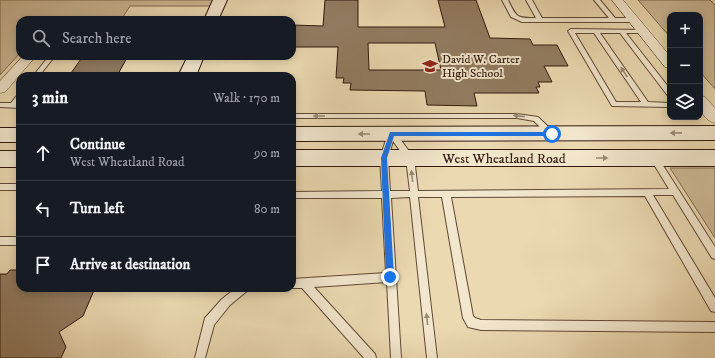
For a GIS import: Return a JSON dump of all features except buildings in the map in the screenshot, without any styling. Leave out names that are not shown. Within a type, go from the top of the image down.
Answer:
[{"type":"main road","points":[[213,16],[220,0]]},
{"type":"main road","points":[[189,72],[194,60]]},
{"type":"main road","name":"West Wheatland Road","points":[[296,134],[715,133]]},
{"type":"main road","points":[[552,134],[564,158]]},
{"type":"main road","points":[[0,136],[16,135]]},
{"type":"main road","name":"West Wheatland Road","points":[[296,158],[715,158]]},
{"type":"main road","points":[[0,159],[16,159]]},
{"type":"street","points":[[617,0],[667,60]]},
{"type":"street","points":[[0,90],[26,60]]},
{"type":"street","points":[[703,105],[715,118]]},
{"type":"lane","points":[[505,0],[513,16],[522,20],[634,20]]},
{"type":"lane","points":[[530,0],[540,20]]},
{"type":"lane","points":[[597,0],[612,20]]},
{"type":"lane","points":[[643,31],[571,31],[614,104],[667,105]]},
{"type":"lane","points":[[596,31],[646,105]]},
{"type":"lane","points":[[622,31],[667,90]]},
{"type":"lane","points":[[39,72],[49,60]]},
{"type":"lane","points":[[0,105],[16,106]]},
{"type":"lane","points":[[296,116],[517,116],[536,119],[552,134]]},
{"type":"lane","points":[[392,134],[384,158],[396,358]]},
{"type":"lane","points":[[392,134],[410,158],[432,358]]},
{"type":"lane","points":[[654,158],[715,255]]},
{"type":"lane","points":[[0,187],[16,187]]},
{"type":"lane","points":[[647,192],[715,308]]},
{"type":"lane","points":[[296,195],[676,192]]},
{"type":"lane","points":[[446,194],[468,318],[472,323],[481,325],[715,327]]},
{"type":"lane","points":[[0,241],[16,241]]},
{"type":"lane","points":[[296,284],[390,277]]},
{"type":"lane","points":[[305,284],[371,358]]},
{"type":"lane","points":[[200,358],[209,322],[226,302],[239,292]]},
{"type":"shaded area","points":[[0,0],[215,0],[212,6],[130,6],[124,16],[16,16],[16,57],[0,75]]},
{"type":"shaded area","points":[[638,0],[710,0],[715,5],[715,89],[703,75],[703,12],[667,12],[667,34]]},
{"type":"shaded area","points":[[670,168],[715,168],[715,238]]},
{"type":"place","name":"David W. Carter High School","points":[[430,66]]},
{"type":"route","points":[[390,277],[384,158],[392,134],[552,134]]}]
